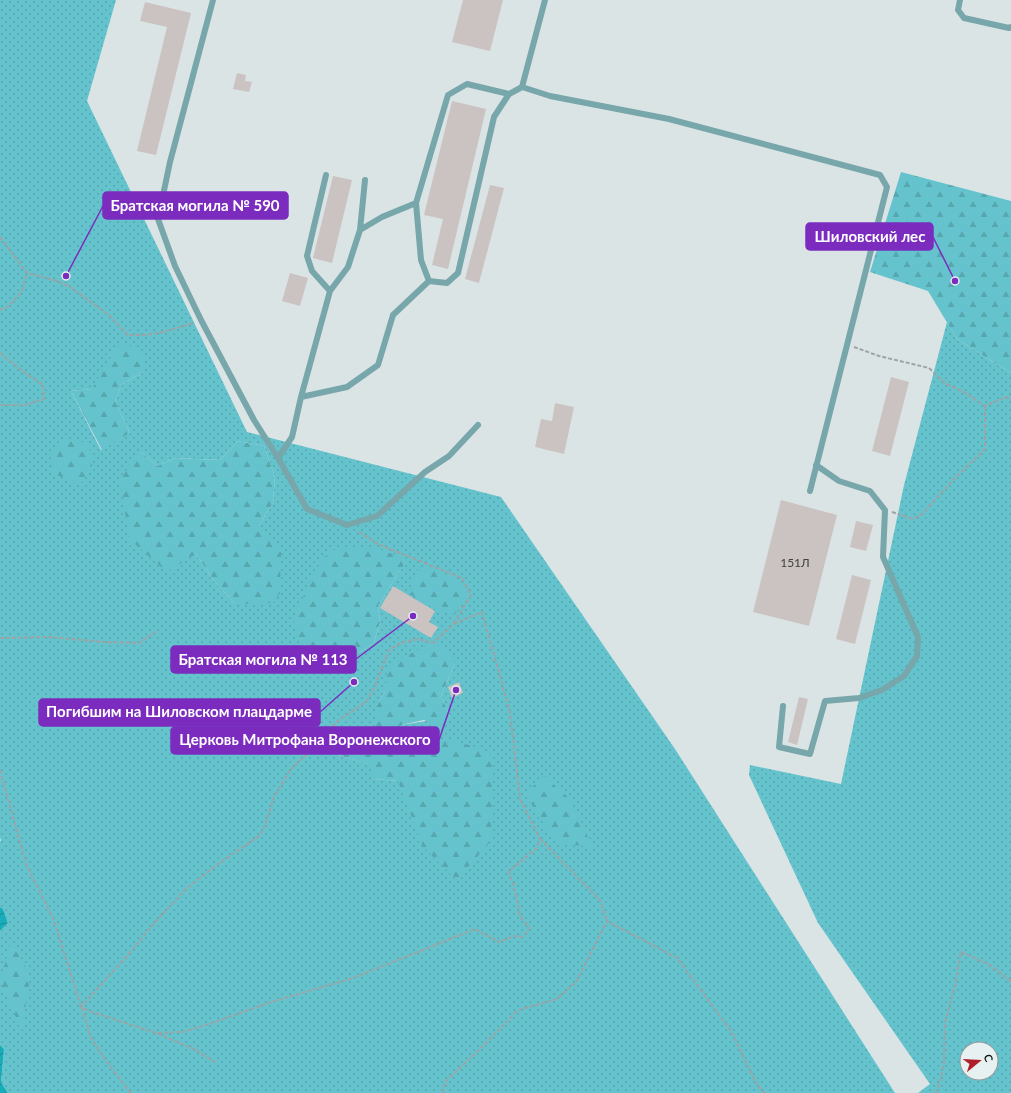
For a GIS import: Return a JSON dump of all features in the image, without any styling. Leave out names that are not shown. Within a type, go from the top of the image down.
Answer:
[{"type":"lane","points":[[213,0],[170,162],[158,219],[175,266],[201,320],[254,420],[307,508],[347,525],[377,516],[425,472],[449,456],[478,425]]},
{"type":"lane","points":[[522,87],[545,0]]},
{"type":"lane","points":[[960,0],[958,10],[964,18],[1008,28],[1011,27]]},
{"type":"lane","points":[[429,281],[421,260],[416,203],[448,96],[467,84],[509,94]]},
{"type":"lane","points":[[301,397],[347,387],[378,365],[393,315],[429,281],[447,283],[458,273],[494,117],[509,94],[522,87],[550,96],[669,119],[880,175],[887,188],[810,491]]},
{"type":"lane","points":[[326,175],[307,256],[312,272],[330,291]]},
{"type":"lane","points":[[278,458],[292,437],[301,397],[330,291],[348,267],[360,230],[365,180]]},
{"type":"lane","points":[[360,230],[382,217],[416,203]]},
{"type":"lane","points":[[783,706],[779,747],[810,754],[825,701],[859,698],[882,690],[904,676],[917,656],[918,637],[883,557],[885,510],[870,491],[839,481],[816,464]]},
{"type":"path","points":[[0,237],[28,273],[57,280],[70,287],[109,315],[128,335],[145,335],[163,332],[201,320]]},
{"type":"path","points":[[0,310],[8,307],[22,290],[28,273]]},
{"type":"path","points":[[847,345],[879,356],[929,368],[946,384],[962,391],[985,406]]},
{"type":"path","points":[[0,352],[21,370],[43,384],[44,399],[25,405],[0,405]]},
{"type":"path","points":[[985,406],[1006,397],[1011,399]]},
{"type":"path","points":[[885,510],[913,519],[922,514],[953,480],[985,449],[985,406]]},
{"type":"path","points":[[81,1007],[126,957],[156,920],[186,889],[218,864],[259,836],[265,826],[274,797],[290,770],[323,740],[335,723],[367,701],[374,688],[389,650],[401,643],[418,638],[433,643],[453,625],[471,595],[462,578],[380,545],[347,525]]},
{"type":"path","points":[[453,625],[482,612],[510,712],[520,799],[540,839],[600,900],[607,921],[677,958],[732,1031],[757,1085],[765,1093]]},
{"type":"path","points":[[0,638],[50,637],[102,642],[139,643],[157,631]]},
{"type":"path","points":[[0,770],[26,864],[53,918],[91,1038],[104,1058],[132,1093]]},
{"type":"path","points":[[156,1034],[182,1032],[271,1002],[353,978],[475,929],[499,942],[515,936],[523,937],[529,928],[520,916],[509,871],[536,849],[540,839]]},
{"type":"path","points":[[443,1093],[445,1082],[518,1010],[557,999],[576,982],[607,921]]},
{"type":"path","points":[[936,1093],[944,1065],[945,1022],[955,986],[962,952],[990,965],[1011,982]]},
{"type":"path","points":[[81,1007],[194,1049],[215,1062]]},
{"type":"green space","points":[[0,0],[116,0],[87,101],[247,432],[501,497],[675,749],[895,1093],[8,1093],[1,1082],[4,1049],[0,1045],[0,931],[8,923],[3,909],[0,907]],"holes":[[[144,372],[122,384],[115,401],[130,433],[101,450],[71,391],[92,389]],[[238,441],[264,446],[275,477],[273,503],[259,525],[235,604],[215,582],[196,554],[140,451],[157,466],[175,458],[220,460]],[[403,566],[378,606],[380,622],[374,643],[328,673]],[[455,664],[441,695],[450,717],[401,725],[376,707],[385,692]],[[366,731],[389,738],[421,736],[398,781],[373,779],[372,765],[338,755]]]},
{"type":"green space","points":[[901,172],[1011,201],[1011,373],[957,339],[928,291],[870,272]]},
{"type":"green space","points":[[947,322],[957,339],[1011,373],[1011,1093],[918,1093],[930,1084],[818,923],[749,775],[750,765],[841,784],[904,485]]},
{"type":"green space","points":[[120,342],[143,351],[144,372],[122,384],[115,401],[130,433],[102,450],[71,391],[92,389]]},
{"type":"green space","points":[[64,437],[89,444],[92,465],[80,485],[52,473],[51,451]]},
{"type":"green space","points":[[238,441],[264,446],[275,477],[273,503],[259,525],[281,549],[280,593],[273,603],[235,604],[215,582],[196,554],[167,572],[129,539],[120,479],[140,451],[157,466],[175,458],[220,460]]},
{"type":"green space","points":[[375,548],[404,558],[403,566],[378,606],[380,622],[374,643],[328,673],[305,660],[293,619],[315,571],[330,550]]},
{"type":"green space","points":[[419,568],[434,569],[461,582],[469,595],[455,614],[435,609],[408,593]]},
{"type":"green space","points":[[433,643],[453,654],[455,664],[441,695],[450,717],[441,728],[424,720],[401,725],[393,734],[376,727],[376,707],[385,692],[388,664]]},
{"type":"green space","points":[[366,731],[389,738],[421,736],[459,742],[490,752],[493,768],[491,841],[457,880],[423,847],[398,781],[372,779],[371,765],[338,755]]},
{"type":"green space","points":[[544,776],[569,798],[593,847],[556,843],[525,794]]},
{"type":"green space","points":[[12,939],[30,977],[22,1031],[0,981]]},
{"type":"water","points":[[0,907],[3,909],[8,923],[0,931]]},
{"type":"water","points":[[0,1045],[4,1049],[1,1082],[8,1093],[0,1093]]},
{"type":"building","points":[[463,0],[503,0],[490,51],[452,42]]},
{"type":"building","points":[[145,2],[191,13],[156,155],[137,151],[167,27],[140,21]]},
{"type":"building","points":[[237,73],[246,75],[245,81],[252,82],[249,92],[233,89]]},
{"type":"building","points":[[452,101],[486,109],[448,269],[432,265],[443,219],[424,215]]},
{"type":"building","points":[[333,176],[352,180],[332,263],[313,258]]},
{"type":"building","points":[[490,185],[504,188],[479,283],[465,279]]},
{"type":"building","points":[[290,273],[308,278],[300,306],[282,301]]},
{"type":"building","points":[[891,377],[909,382],[890,456],[872,451]]},
{"type":"building","points":[[555,403],[574,407],[564,454],[535,447],[541,419],[552,421]]},
{"type":"building","points":[[781,500],[837,515],[809,626],[753,612]]},
{"type":"building","points":[[856,521],[873,525],[866,551],[850,547]]},
{"type":"building","points":[[852,575],[871,580],[855,644],[836,639]]},
{"type":"building","points":[[393,586],[435,611],[429,622],[438,627],[431,638],[380,608]]},
{"type":"building","points":[[459,682],[463,693],[452,698],[448,687]]},
{"type":"building","points":[[799,697],[808,699],[797,745],[788,742]]},
{"type":"place","name":"Братская могила № 590","points":[[66,276]]},
{"type":"place","name":"Шиловский лес","points":[[955,281]]},
{"type":"place","name":"Братская могила № 113","points":[[413,616]]},
{"type":"place","name":"Погибшим на Шиловском плацдарме","points":[[354,682]]},
{"type":"place","name":"Церковь Митрофана Воронежского","points":[[456,690]]}]
